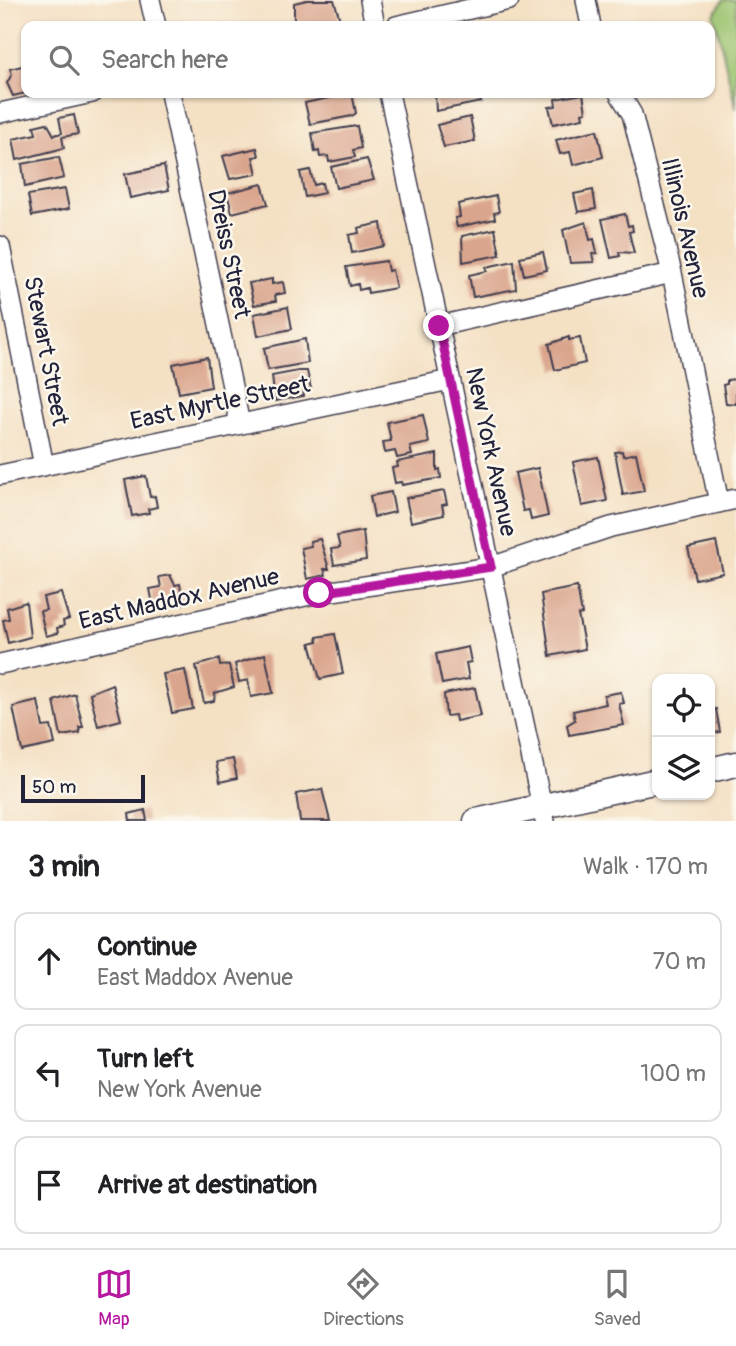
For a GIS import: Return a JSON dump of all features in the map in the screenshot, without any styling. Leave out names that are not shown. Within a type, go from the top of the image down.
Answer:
[{"type":"street","points":[[150,0],[155,21]]},
{"type":"street","points":[[369,0],[374,21]]},
{"type":"street","points":[[418,21],[509,0]]},
{"type":"street","points":[[586,0],[590,21]]},
{"type":"street","points":[[0,113],[69,98]]},
{"type":"street","name":"Dreiss Street","points":[[171,98],[240,424]]},
{"type":"street","name":"New York Avenue","points":[[390,98],[543,814]]},
{"type":"street","name":"Illinois Avenue","points":[[622,98],[632,114],[727,501]]},
{"type":"street","name":"Stewart Street","points":[[0,246],[44,466]]},
{"type":"street","points":[[439,326],[671,273]]},
{"type":"street","name":"East Myrtle Street","points":[[0,475],[450,380]]},
{"type":"street","name":"East Maddox Avenue","points":[[0,664],[319,593],[491,567],[611,527],[727,501]]},
{"type":"street","points":[[715,769],[736,764]]},
{"type":"street","points":[[476,821],[543,814],[652,782]]},
{"type":"green space","points":[[723,0],[736,0],[736,109],[714,15]]},
{"type":"building","points":[[334,0],[340,21],[294,20],[294,3]]},
{"type":"building","points":[[21,66],[21,94],[13,96],[7,83],[12,74],[10,69]]},
{"type":"building","points":[[328,98],[353,98],[356,113],[310,124],[305,103]]},
{"type":"building","points":[[435,98],[480,98],[481,102],[436,111]]},
{"type":"building","points":[[584,98],[586,112],[582,113],[583,118],[553,124],[549,107],[556,106],[555,99]]},
{"type":"building","points":[[74,115],[78,134],[62,137],[64,148],[17,160],[13,139],[36,134],[34,126],[47,123],[54,135],[62,133],[59,118]]},
{"type":"building","points":[[470,117],[475,141],[444,147],[437,125]]},
{"type":"building","points":[[357,126],[361,148],[353,150],[355,157],[329,162],[328,156],[320,157],[319,151],[315,152],[312,133]]},
{"type":"building","points":[[597,130],[603,157],[573,165],[570,152],[560,154],[556,140]]},
{"type":"building","points":[[257,148],[259,156],[253,157],[257,174],[230,179],[223,156]]},
{"type":"building","points":[[59,157],[64,178],[25,187],[22,164]]},
{"type":"building","points":[[367,159],[374,180],[336,188],[331,167]]},
{"type":"building","points":[[164,166],[169,190],[130,198],[125,174]]},
{"type":"building","points":[[310,170],[314,185],[322,183],[324,193],[305,197],[300,172]]},
{"type":"building","points":[[262,184],[268,204],[232,213],[227,193]]},
{"type":"building","points":[[65,189],[69,209],[32,216],[28,195]]},
{"type":"building","points":[[593,190],[596,209],[578,212],[574,194]]},
{"type":"building","points":[[496,196],[499,212],[494,213],[495,219],[457,227],[455,218],[460,217],[458,204]]},
{"type":"building","points":[[625,214],[628,226],[632,225],[633,231],[629,232],[634,253],[619,252],[620,256],[611,258],[602,219]]},
{"type":"building","points":[[586,222],[590,240],[594,239],[597,253],[592,254],[594,262],[570,263],[563,230]]},
{"type":"building","points":[[381,223],[384,246],[352,253],[349,235],[359,233],[358,228]]},
{"type":"building","points":[[495,229],[500,255],[463,262],[462,236]]},
{"type":"building","points":[[543,252],[547,270],[524,275],[520,257]]},
{"type":"building","points":[[386,261],[388,271],[392,270],[396,288],[368,293],[367,288],[359,290],[358,284],[350,286],[346,267]]},
{"type":"building","points":[[514,261],[516,289],[473,297],[469,275],[487,271],[486,267]]},
{"type":"building","points":[[272,279],[272,284],[283,282],[285,293],[275,295],[276,301],[254,305],[249,283]]},
{"type":"building","points":[[288,307],[292,329],[258,336],[254,314]]},
{"type":"building","points":[[569,337],[569,340],[580,338],[585,363],[555,370],[549,344]]},
{"type":"building","points":[[305,339],[308,363],[268,370],[264,348]]},
{"type":"building","points":[[207,357],[211,387],[179,393],[173,364]]},
{"type":"building","points":[[307,371],[311,389],[303,390],[304,396],[275,401],[272,376]]},
{"type":"building","points":[[736,379],[736,404],[726,403],[723,385],[727,384],[727,380]]},
{"type":"building","points":[[423,415],[429,443],[410,447],[412,455],[397,458],[395,451],[385,453],[383,442],[391,441],[387,422]]},
{"type":"building","points":[[622,451],[623,456],[636,453],[644,491],[623,495],[615,452]]},
{"type":"building","points":[[437,454],[437,470],[440,469],[441,478],[402,485],[401,482],[395,483],[392,468],[398,467],[397,462]]},
{"type":"building","points":[[598,457],[607,501],[582,506],[573,462]]},
{"type":"building","points":[[538,468],[548,516],[531,520],[529,510],[523,511],[515,473]]},
{"type":"building","points":[[146,476],[150,497],[155,496],[157,507],[148,509],[149,513],[132,516],[125,480]]},
{"type":"building","points":[[444,491],[447,504],[442,505],[444,515],[411,522],[406,498]]},
{"type":"building","points":[[391,492],[395,512],[374,517],[370,496]]},
{"type":"building","points":[[363,531],[366,560],[334,565],[331,549],[340,548],[337,536]]},
{"type":"building","points":[[320,539],[329,569],[324,569],[326,575],[307,579],[301,548],[311,546],[310,541]]},
{"type":"building","points":[[716,542],[723,573],[695,579],[688,548]]},
{"type":"building","points":[[170,575],[175,585],[180,584],[183,604],[154,610],[150,589],[161,587],[159,577]]},
{"type":"building","points":[[577,587],[582,614],[578,615],[585,649],[550,656],[541,594]]},
{"type":"building","points":[[61,593],[69,619],[63,621],[64,626],[57,628],[58,633],[46,636],[40,611],[46,610],[43,597]]},
{"type":"building","points":[[26,602],[30,637],[8,643],[3,620],[9,619],[7,608]]},
{"type":"building","points":[[335,634],[343,674],[320,679],[310,643],[318,641],[317,637]]},
{"type":"building","points":[[468,647],[471,662],[466,663],[469,679],[442,684],[436,654]]},
{"type":"building","points":[[265,654],[273,693],[251,697],[248,680],[239,682],[235,664]]},
{"type":"building","points":[[219,659],[220,666],[229,665],[234,687],[215,693],[214,701],[204,703],[196,666]]},
{"type":"building","points":[[185,670],[193,709],[172,713],[163,674]]},
{"type":"building","points":[[112,684],[121,720],[98,726],[90,693]]},
{"type":"building","points":[[475,688],[481,716],[456,721],[455,715],[446,716],[444,694]]},
{"type":"building","points":[[621,692],[624,703],[619,704],[624,725],[569,735],[567,725],[575,720],[573,711],[606,704],[604,695]]},
{"type":"building","points":[[75,694],[83,727],[79,727],[80,733],[61,736],[54,701]]},
{"type":"building","points":[[38,701],[43,727],[51,726],[55,744],[22,751],[13,707]]},
{"type":"building","points":[[716,709],[720,732],[715,733]]},
{"type":"building","points":[[233,759],[237,778],[220,782],[216,762]]},
{"type":"building","points":[[322,789],[330,821],[300,821],[296,794]]},
{"type":"building","points":[[145,810],[147,821],[130,821],[129,814]]},
{"type":"route","points":[[319,593],[491,567],[439,326]]}]
